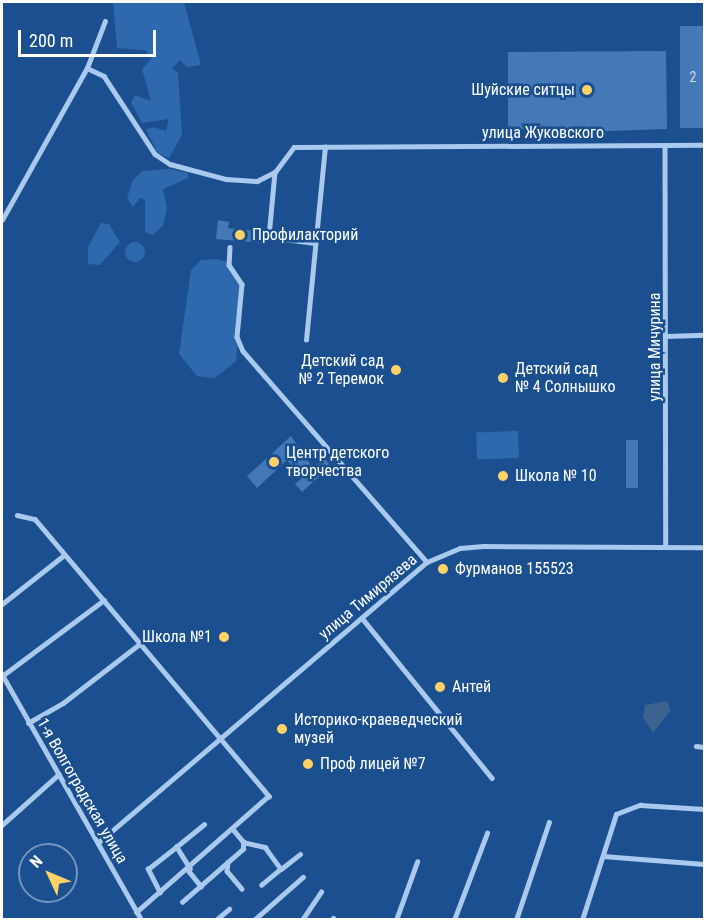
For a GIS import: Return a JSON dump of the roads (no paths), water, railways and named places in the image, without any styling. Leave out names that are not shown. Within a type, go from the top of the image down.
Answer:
[{"type":"street","points":[[2,220],[87,68],[105,21]]},
{"type":"street","points":[[87,68],[104,76],[155,154],[187,170],[257,181],[275,172]]},
{"type":"street","name":"улица Жуковского","points":[[275,172],[294,147],[705,145]]},
{"type":"street","name":"улица Мичурина","points":[[665,146],[666,548]]},
{"type":"street","points":[[306,340],[325,147]]},
{"type":"street","points":[[275,172],[269,237],[315,243]]},
{"type":"street","points":[[230,247],[229,265],[242,284],[237,337],[243,351],[427,562]]},
{"type":"street","points":[[666,336],[705,335]]},
{"type":"street","points":[[17,515],[35,519],[269,796],[189,869],[137,912]]},
{"type":"street","name":"улица Тимирязева","points":[[99,842],[219,736],[427,562],[460,548],[483,546],[705,547]]},
{"type":"street","points":[[2,604],[64,555]]},
{"type":"street","points":[[2,675],[105,600]]},
{"type":"street","points":[[362,618],[492,778]]},
{"type":"street","points":[[28,723],[63,703],[141,643]]},
{"type":"street","name":"1-я Волгоградская улица","points":[[2,675],[142,920]]},
{"type":"street","points":[[696,746],[705,747]]},
{"type":"street","points":[[2,825],[59,774]]},
{"type":"street","points":[[582,920],[616,814],[640,805],[705,809]]},
{"type":"street","points":[[516,920],[549,822]]},
{"type":"street","points":[[160,893],[148,869],[204,824]]},
{"type":"street","points":[[233,830],[243,842],[265,847],[281,869]]},
{"type":"street","points":[[454,920],[488,833]]},
{"type":"street","points":[[182,902],[243,849],[243,842]]},
{"type":"street","points":[[176,847],[201,886]]},
{"type":"street","points":[[262,885],[300,854]]},
{"type":"street","points":[[603,855],[705,864]]},
{"type":"street","points":[[396,920],[417,861]]},
{"type":"street","points":[[228,862],[227,871],[242,889]]},
{"type":"street","points":[[254,920],[303,877]]},
{"type":"street","points":[[302,920],[321,892]]},
{"type":"street","points":[[216,920],[229,909]]},
{"type":"place","name":"Шуйские ситцы","points":[[587,90]]},
{"type":"place","name":"Профилакторий","points":[[240,235]]},
{"type":"place","name":"Детский сад № 2 Теремок","points":[[396,370]]},
{"type":"place","name":"Детский сад № 4 Солнышко","points":[[503,378]]},
{"type":"place","name":"Центр детского творчества","points":[[274,462]]},
{"type":"place","name":"Школа № 10","points":[[503,476]]},
{"type":"place","name":"Фурманов 155523","points":[[443,569]]},
{"type":"place","name":"Школа №1","points":[[224,637]]},
{"type":"place","name":"Антей","points":[[440,687]]},
{"type":"place","name":"Историко-краеведческий музей","points":[[282,729]]},
{"type":"place","name":"Проф лицей №7","points":[[308,764]]}]
